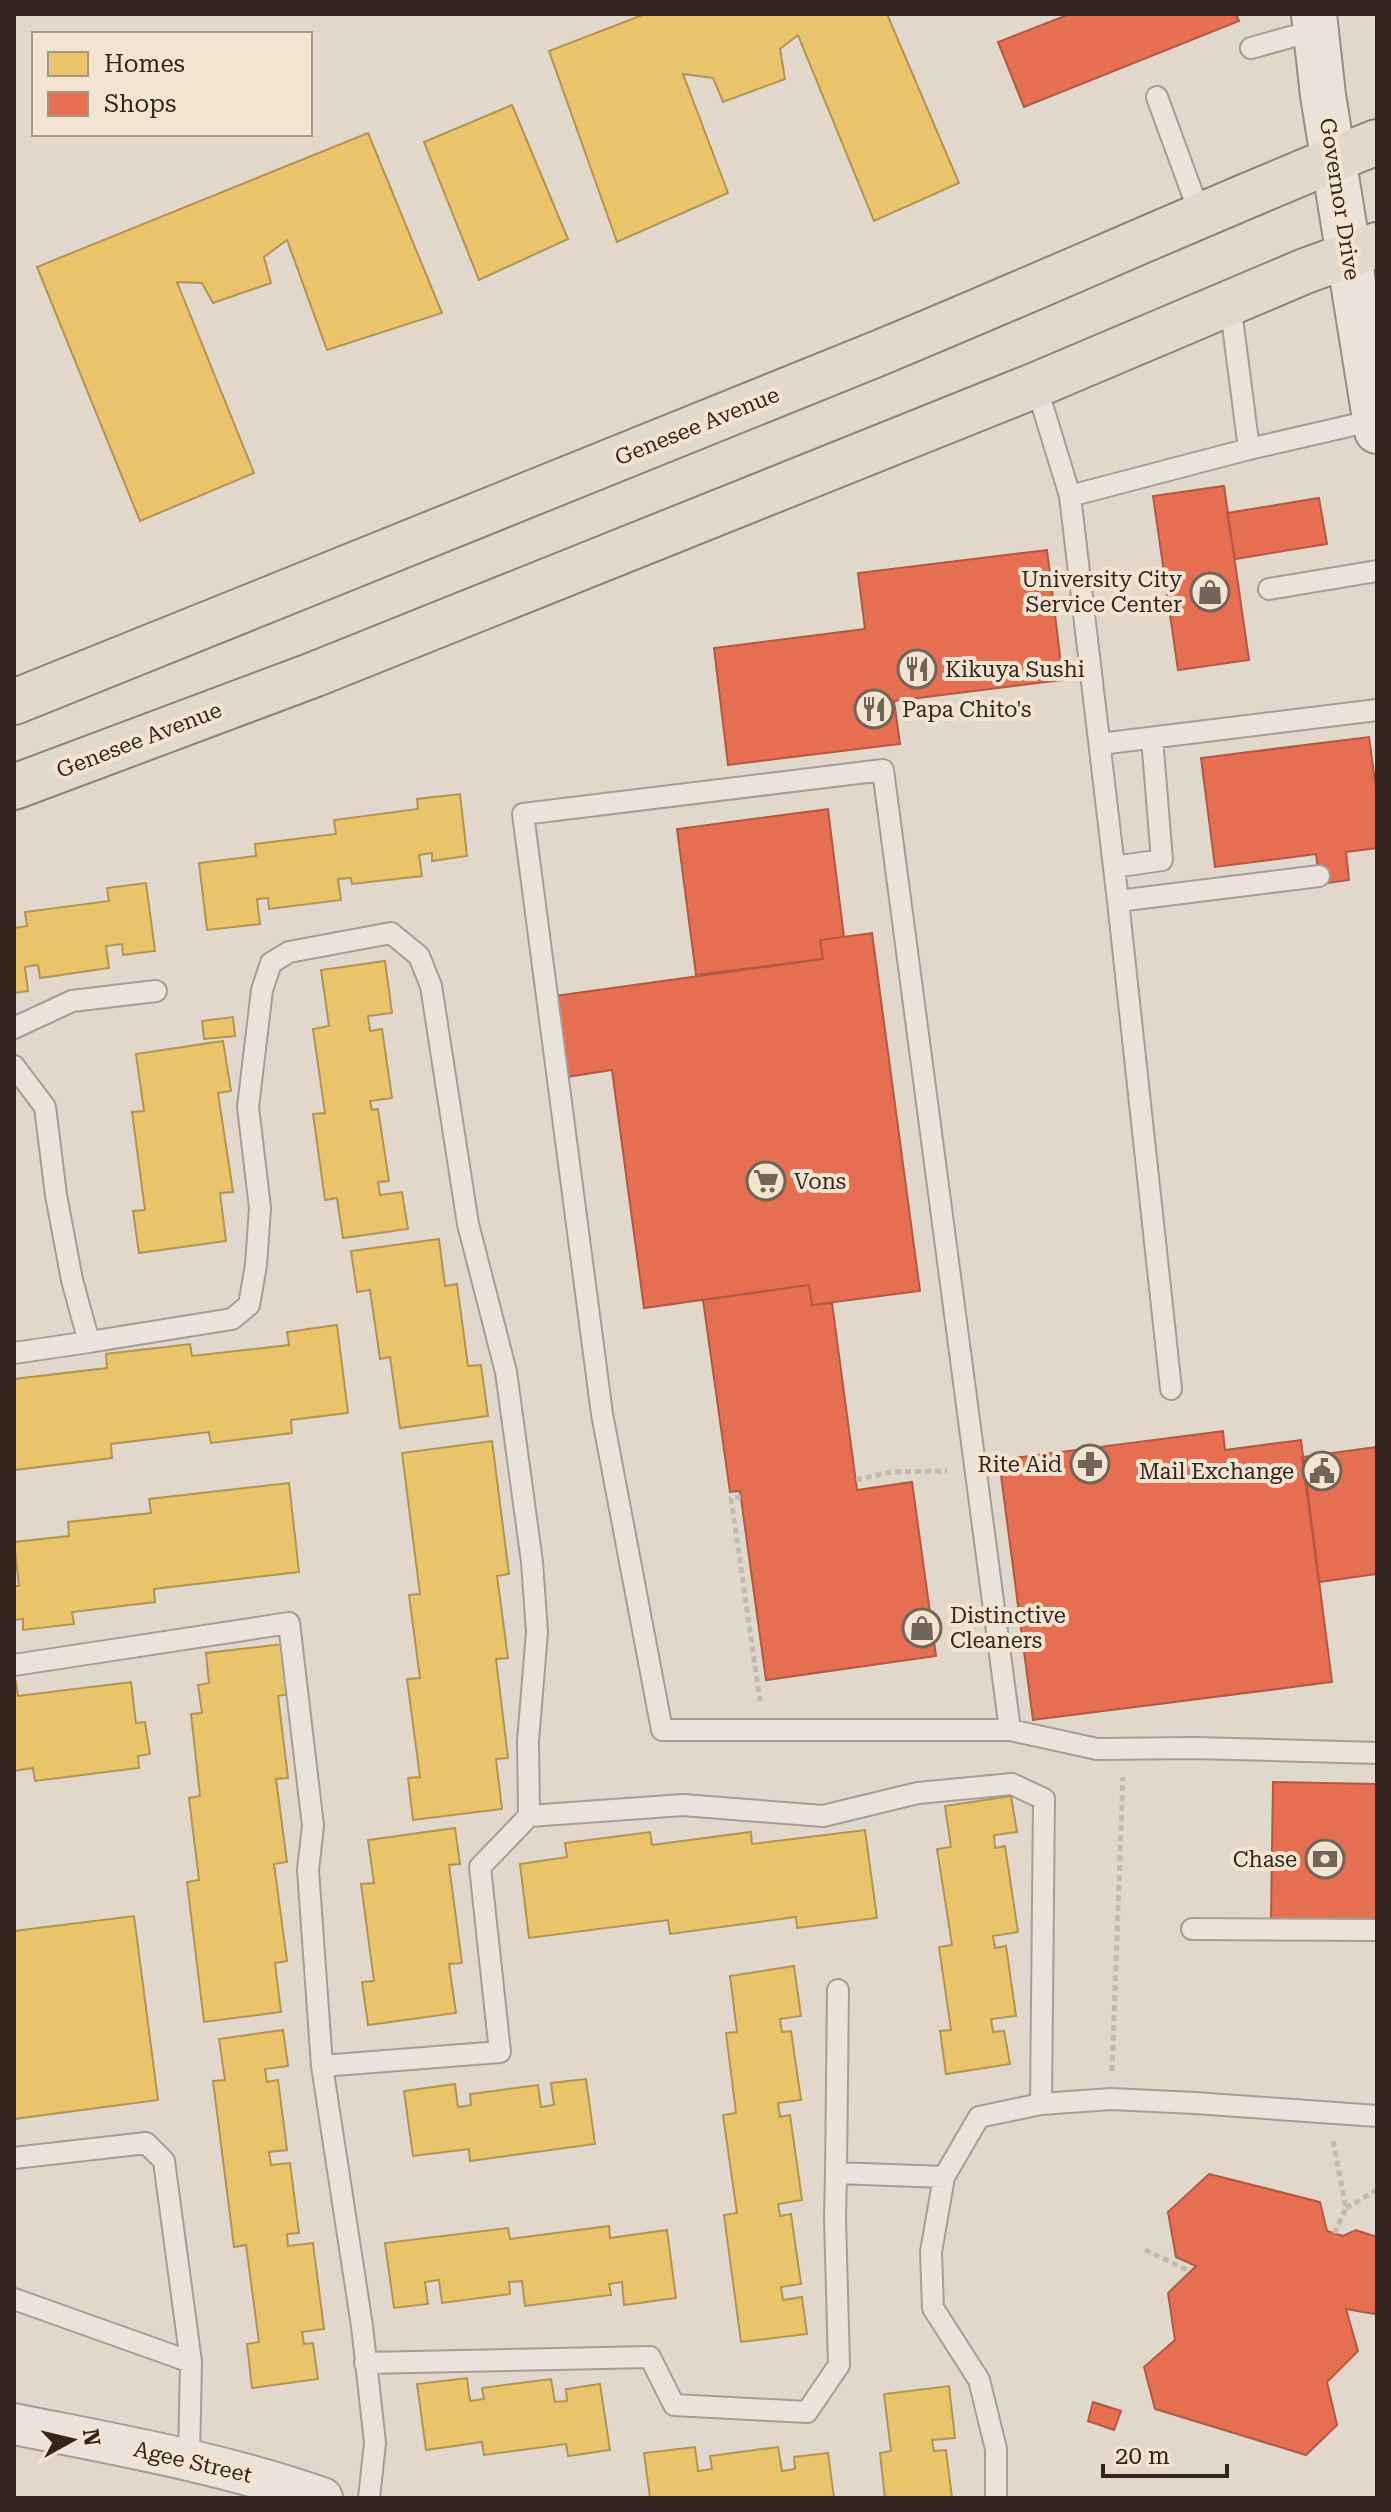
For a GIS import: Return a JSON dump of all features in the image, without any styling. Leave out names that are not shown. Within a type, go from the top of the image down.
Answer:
[{"type":"main road","name":"Governor Drive","points":[[1315,22],[1323,95],[1335,159],[1363,251],[1376,426]]},
{"type":"main road","name":"Genesee Avenue","points":[[14,702],[881,352],[1377,142]]},
{"type":"main road","name":"Genesee Avenue","points":[[14,787],[313,675],[1036,385],[1305,271],[1363,251]]},
{"type":"street","name":"Agee Street","points":[[14,2424],[189,2458],[275,2481],[322,2498]]},
{"type":"lane","points":[[1251,48],[1315,22]]},
{"type":"lane","points":[[1157,97],[1201,217]]},
{"type":"lane","points":[[1230,303],[1249,449]]},
{"type":"lane","points":[[1036,385],[1070,496],[1171,1389]]},
{"type":"lane","points":[[1070,496],[1249,449],[1376,426]]},
{"type":"lane","points":[[1269,589],[1377,571]]},
{"type":"lane","points":[[1100,744],[1377,710]]},
{"type":"lane","points":[[1114,867],[1162,860],[1152,738]]},
{"type":"lane","points":[[1010,1730],[883,770],[523,814],[602,1414],[662,1730],[1010,1730],[1097,1749],[1377,1753]]},
{"type":"lane","points":[[1118,901],[1319,876]]},
{"type":"lane","points":[[14,1353],[232,1319],[249,1305],[256,1265],[260,1208],[248,1107],[262,990],[271,963],[289,952],[391,933],[419,956],[431,986],[468,1224],[506,1372],[532,1562],[537,1632],[528,1741],[529,1816]]},
{"type":"lane","points":[[14,1028],[72,1001],[156,991]]},
{"type":"lane","points":[[14,1066],[45,1107],[72,1280],[89,1342]]},
{"type":"lane","points":[[14,1665],[289,1623],[313,1826],[308,1870],[322,2066],[375,2443],[369,2498]]},
{"type":"lane","points":[[322,2066],[500,2052],[480,1867],[529,1816],[683,1805],[823,1816],[918,1793],[1012,1784],[1044,1799],[1041,2104]]},
{"type":"lane","points":[[1192,1929],[1377,1930]]},
{"type":"lane","points":[[365,2363],[650,2357],[674,2405],[807,2412],[839,2365],[835,2218],[838,1990]]},
{"type":"lane","points":[[996,2498],[996,2449],[979,2380],[933,2308],[931,2252],[944,2177],[979,2117],[1041,2104],[1111,2099],[1377,2116]]},
{"type":"lane","points":[[14,2158],[146,2143],[164,2161],[191,2362],[189,2458]]},
{"type":"lane","points":[[836,2173],[944,2177]]},
{"type":"lane","points":[[14,2299],[191,2362]]},
{"type":"path","points":[[856,1480],[891,1472],[976,1469]]},
{"type":"path","points":[[741,1497],[731,1498],[764,1729]]},
{"type":"path","points":[[1111,2099],[1124,1748]]},
{"type":"path","points":[[1327,2112],[1346,2208]]},
{"type":"path","points":[[1334,2234],[1346,2208],[1377,2190]]},
{"type":"path","points":[[1145,2250],[1190,2271]]},
{"type":"building: Homes","points":[[645,14],[887,14],[959,183],[874,221],[798,35],[780,49],[785,79],[723,102],[713,78],[683,74],[728,193],[617,242],[549,51]]},
{"type":"building: Homes","points":[[512,105],[568,239],[479,280],[424,142]]},
{"type":"building: Homes","points":[[368,133],[442,313],[327,350],[287,240],[264,257],[271,283],[213,303],[202,283],[177,282],[254,473],[140,521],[37,267]]},
{"type":"building: Homes","points":[[460,794],[467,856],[432,861],[432,853],[419,855],[422,876],[352,884],[351,878],[338,879],[341,900],[269,909],[268,898],[257,899],[260,924],[207,930],[199,863],[256,856],[255,844],[336,834],[334,820],[418,809],[417,799]]},
{"type":"building: Homes","points":[[146,883],[155,951],[123,955],[122,944],[106,946],[109,968],[40,978],[38,965],[25,967],[28,991],[14,993],[14,928],[27,926],[25,912],[109,901],[107,888]]},
{"type":"building: Homes","points":[[385,961],[392,1013],[368,1016],[370,1031],[382,1029],[392,1098],[370,1101],[372,1110],[378,1109],[389,1181],[378,1182],[380,1195],[402,1192],[408,1229],[343,1238],[337,1198],[325,1200],[313,1114],[325,1113],[313,1029],[329,1026],[321,970]]},
{"type":"building: Homes","points":[[233,1017],[235,1036],[204,1039],[202,1021]]},
{"type":"building: Homes","points":[[223,1041],[231,1091],[218,1093],[233,1192],[220,1193],[226,1241],[139,1253],[133,1211],[145,1210],[132,1112],[144,1111],[136,1054]]},
{"type":"building: Homes","points":[[439,1239],[445,1286],[457,1284],[468,1366],[481,1365],[488,1416],[400,1428],[390,1357],[380,1359],[370,1290],[357,1292],[351,1251]]},
{"type":"building: Homes","points":[[337,1325],[348,1413],[291,1420],[292,1433],[211,1443],[209,1432],[111,1444],[112,1458],[14,1470],[14,1379],[107,1368],[106,1354],[190,1344],[192,1356],[289,1345],[287,1332]]},
{"type":"building: Homes","points":[[492,1441],[509,1574],[497,1576],[508,1658],[496,1659],[508,1758],[496,1759],[502,1809],[413,1820],[408,1778],[420,1777],[407,1679],[420,1678],[409,1595],[420,1594],[402,1453]]},
{"type":"building: Homes","points":[[289,1483],[299,1572],[154,1589],[155,1602],[72,1612],[74,1624],[23,1630],[23,1619],[14,1620],[14,1586],[19,1586],[14,1542],[69,1536],[68,1522],[151,1513],[149,1499]]},
{"type":"building: Homes","points":[[283,1644],[289,1694],[278,1696],[288,1778],[276,1779],[287,1862],[274,1864],[287,1961],[275,1963],[281,2012],[204,2022],[187,1882],[199,1880],[189,1798],[200,1796],[191,1714],[202,1713],[198,1685],[209,1683],[206,1653]]},
{"type":"building: Homes","points":[[16,1682],[18,1696],[131,1682],[136,1723],[145,1722],[150,1754],[138,1756],[139,1768],[35,1781],[33,1768],[14,1771]]},
{"type":"building: Homes","points":[[1011,1796],[1017,1832],[994,1835],[995,1848],[1005,1846],[1018,1932],[993,1936],[995,1948],[1006,1946],[1016,2016],[991,2019],[993,2032],[1004,2031],[1010,2064],[946,2074],[940,2031],[951,2030],[939,1947],[952,1945],[937,1849],[951,1847],[945,1806]]},
{"type":"building: Homes","points":[[455,1828],[460,1864],[449,1865],[462,1963],[449,1964],[456,2013],[368,2025],[362,1982],[374,1981],[361,1884],[374,1883],[368,1840]]},
{"type":"building: Homes","points":[[865,1830],[877,1918],[797,1928],[796,1917],[670,1934],[668,1920],[529,1938],[520,1864],[567,1857],[565,1843],[650,1832],[652,1845],[751,1832],[752,1844]]},
{"type":"building: Homes","points":[[134,1916],[158,2100],[14,2119],[14,1931]]},
{"type":"building: Homes","points":[[794,1966],[801,2016],[780,2019],[782,2032],[791,2031],[801,2100],[778,2103],[780,2117],[790,2115],[802,2200],[778,2204],[780,2216],[791,2214],[801,2284],[781,2287],[783,2300],[802,2297],[807,2334],[741,2342],[724,2215],[737,2213],[723,2115],[736,2113],[726,2033],[737,2032],[730,1976]]},
{"type":"building: Homes","points":[[283,2030],[288,2066],[265,2069],[267,2082],[278,2080],[287,2150],[269,2152],[271,2165],[290,2163],[299,2233],[287,2234],[288,2246],[313,2243],[324,2329],[302,2332],[304,2344],[313,2343],[318,2379],[252,2388],[247,2344],[259,2342],[246,2245],[234,2247],[213,2081],[225,2080],[219,2039]]},
{"type":"building: Homes","points":[[586,2079],[595,2144],[470,2161],[469,2149],[413,2156],[404,2091],[455,2084],[458,2107],[471,2105],[470,2094],[538,2085],[541,2107],[554,2105],[551,2083]]},
{"type":"building: Homes","points":[[609,2226],[610,2238],[667,2230],[676,2298],[624,2305],[622,2282],[609,2284],[611,2295],[525,2306],[522,2281],[509,2282],[510,2294],[442,2303],[439,2280],[425,2282],[428,2304],[394,2308],[385,2243],[508,2228],[510,2239]]},
{"type":"building: Homes","points":[[467,2378],[470,2401],[484,2399],[482,2388],[551,2379],[555,2402],[567,2401],[566,2389],[600,2384],[610,2450],[568,2456],[566,2444],[484,2455],[482,2442],[426,2450],[417,2384]]},
{"type":"building: Homes","points":[[949,2386],[955,2438],[932,2440],[934,2451],[946,2450],[952,2498],[885,2498],[880,2453],[891,2451],[884,2394]]},
{"type":"building: Homes","points":[[695,2447],[698,2471],[712,2469],[710,2456],[778,2447],[782,2471],[795,2469],[794,2457],[828,2453],[834,2498],[650,2498],[644,2453]]},
{"type":"building: Shops","points":[[1070,14],[1236,14],[1239,21],[1024,107],[998,42]]},
{"type":"building: Shops","points":[[1224,486],[1249,660],[1178,670],[1153,496]]},
{"type":"building: Shops","points":[[1319,498],[1327,544],[1235,559],[1227,513]]},
{"type":"building: Shops","points":[[1047,550],[1063,680],[894,701],[900,744],[728,765],[714,648],[865,629],[858,573]]},
{"type":"building: Shops","points":[[1369,737],[1377,796],[1377,848],[1346,852],[1349,880],[1320,884],[1316,854],[1215,867],[1201,758]]},
{"type":"building: Shops","points":[[828,809],[844,937],[820,940],[823,959],[696,975],[677,829]]},
{"type":"building: Shops","name":"Vons","points":[[872,933],[920,1291],[812,1305],[809,1285],[644,1308],[612,1070],[566,1077],[554,996],[823,959],[820,940]]},
{"type":"building: Shops","points":[[809,1285],[812,1305],[832,1303],[857,1490],[912,1482],[936,1656],[766,1680],[740,1491],[730,1492],[703,1300]]},
{"type":"building: Shops","points":[[1223,1431],[1225,1450],[1301,1440],[1332,1682],[1033,1720],[999,1460]]},
{"type":"building: Shops","points":[[1377,1447],[1377,1574],[1319,1582],[1302,1457]]},
{"type":"building: Shops","points":[[1273,1782],[1377,1784],[1377,1922],[1271,1920]]},
{"type":"building: Shops","points":[[1209,2174],[1320,2202],[1327,2231],[1343,2236],[1356,2230],[1377,2237],[1377,2311],[1374,2314],[1346,2309],[1358,2351],[1327,2382],[1337,2425],[1306,2455],[1155,2409],[1144,2367],[1175,2340],[1168,2293],[1196,2266],[1176,2257],[1168,2212]]},
{"type":"building: Shops","points":[[1093,2402],[1121,2411],[1114,2430],[1088,2421]]},
{"type":"place","name":"University City Service Center","points":[[1210,592]]},
{"type":"place","name":"Kikuya Sushi","points":[[917,669]]},
{"type":"place","name":"Papa Chito's","points":[[874,709]]},
{"type":"place","name":"Vons","points":[[766,1181]]},
{"type":"place","name":"Rite Aid","points":[[1090,1464]]},
{"type":"place","name":"Mail Exchange","points":[[1322,1471]]},
{"type":"place","name":"Distinctive Cleaners","points":[[922,1628]]},
{"type":"place","name":"Chase","points":[[1325,1859]]}]
